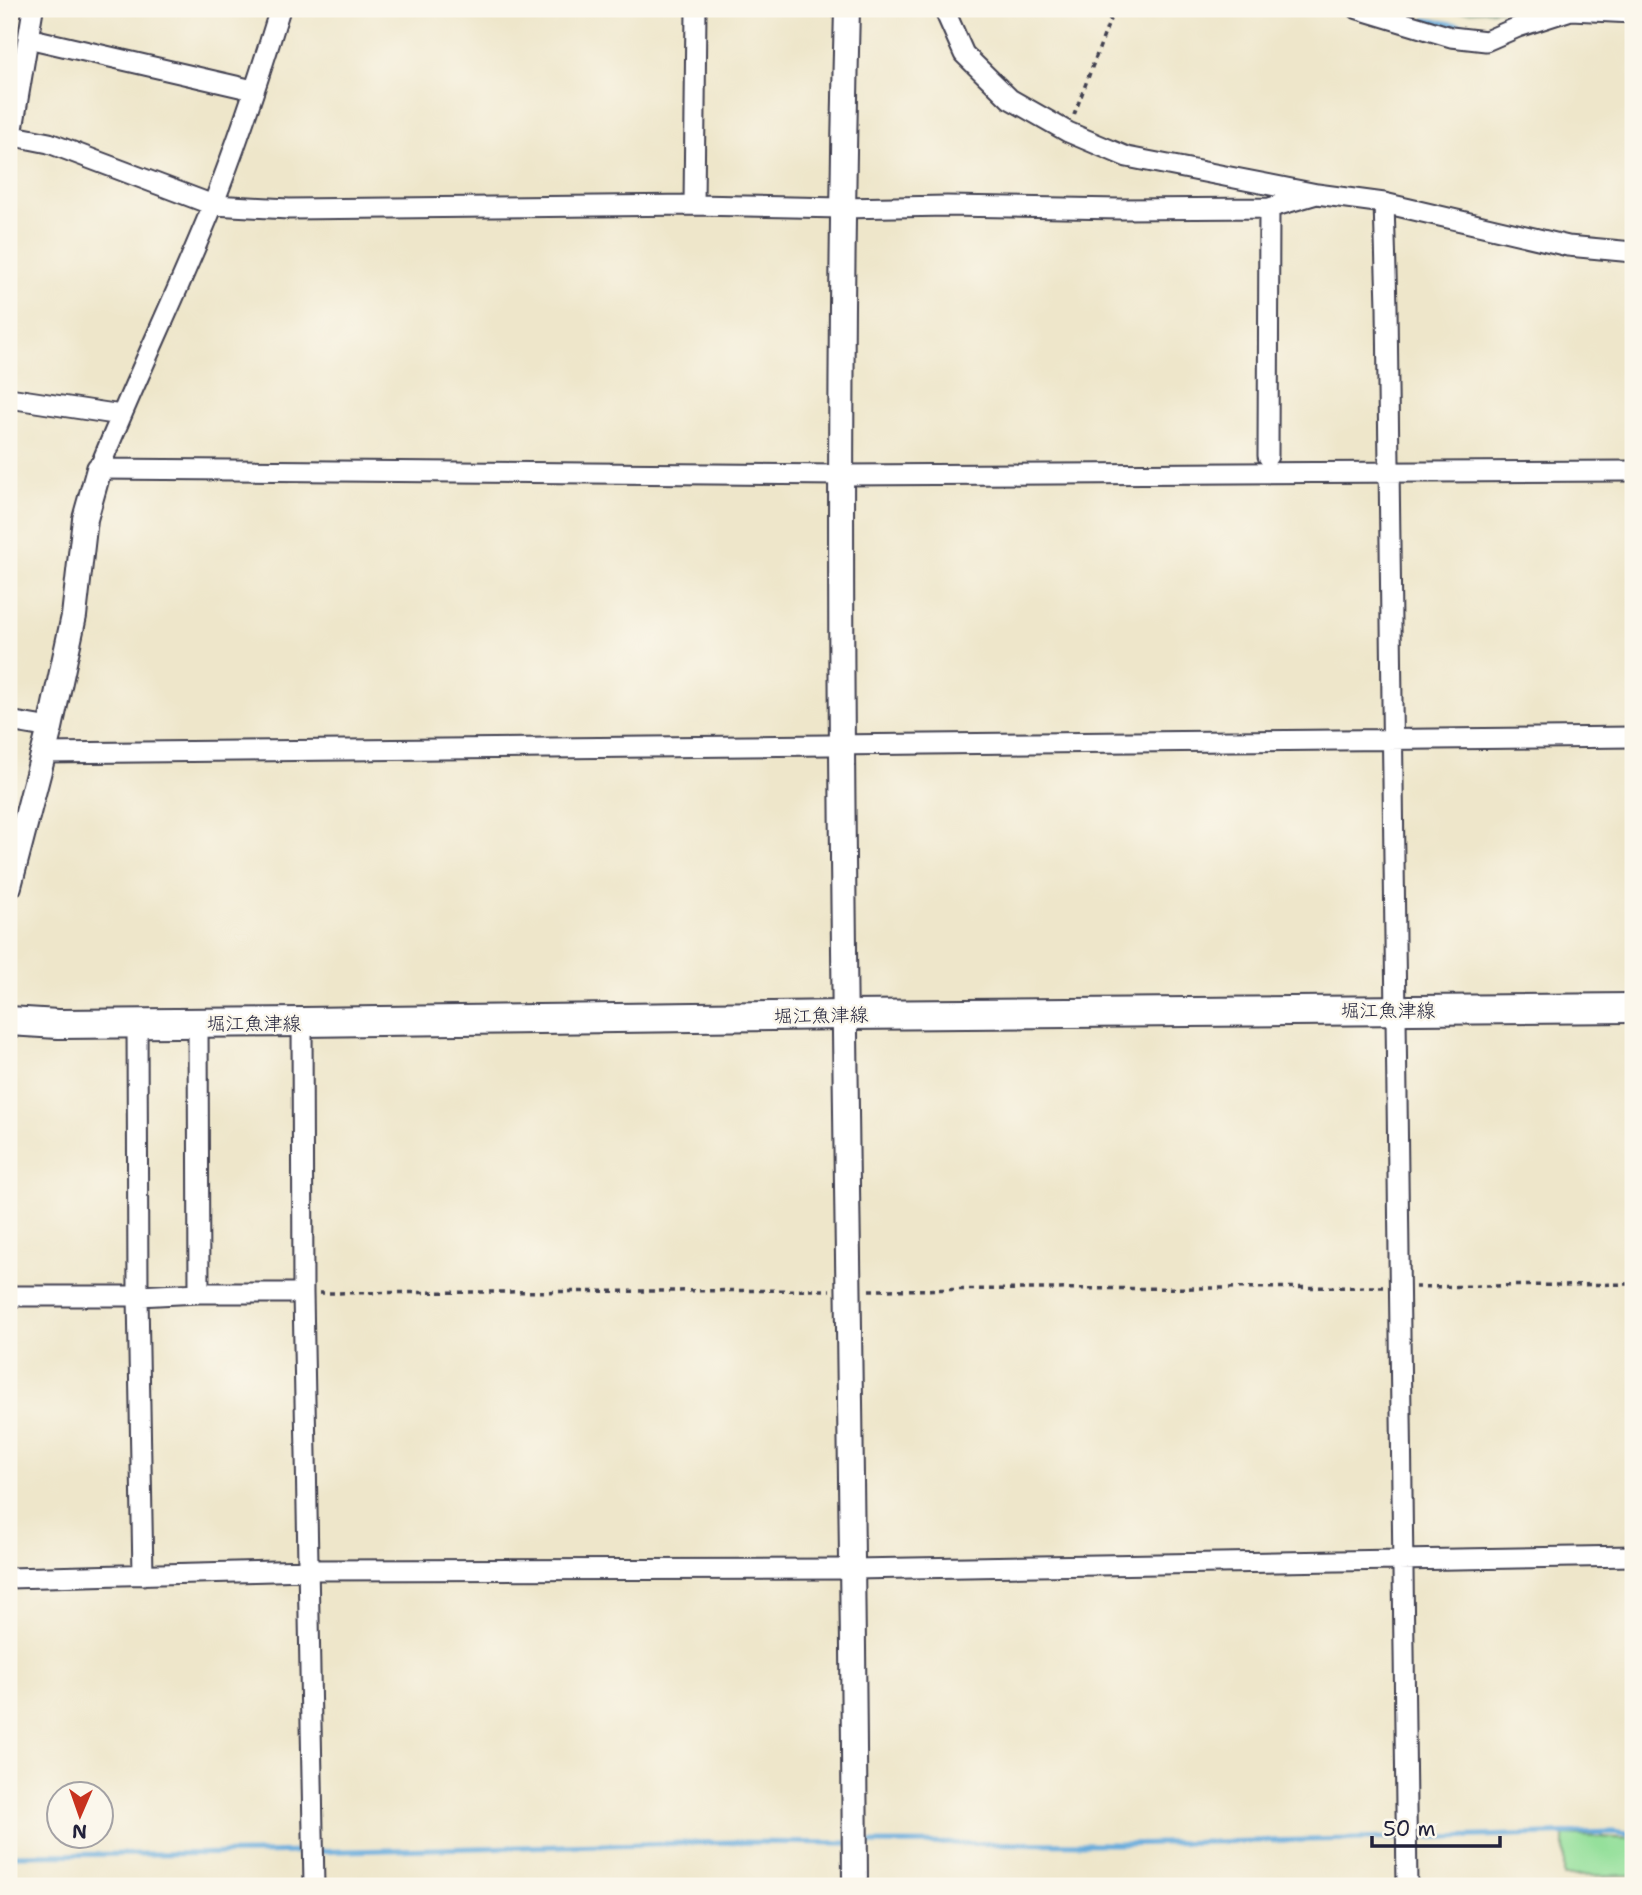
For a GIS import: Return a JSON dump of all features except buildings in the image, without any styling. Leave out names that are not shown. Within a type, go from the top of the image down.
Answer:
[{"type":"main road","name":"堀江魚津線","points":[[9,1021],[58,1024],[198,1023],[1633,1009]]},
{"type":"street","points":[[33,9],[10,135],[49,143],[213,205],[289,209],[694,205],[842,208],[1269,208],[1317,194]]},
{"type":"street","points":[[9,886],[50,728],[74,616],[85,519],[99,469],[213,205],[280,9]]},
{"type":"street","points":[[694,205],[696,9]]},
{"type":"street","points":[[847,9],[842,208],[842,745],[855,1886]]},
{"type":"street","points":[[1358,9],[1451,37],[1486,41],[1518,27],[1571,10],[1633,13]]},
{"type":"street","points":[[941,11],[964,54],[1010,99],[1068,132],[1127,158],[1317,194],[1384,203],[1568,246],[1633,253]]},
{"type":"street","points":[[28,38],[253,90]]},
{"type":"street","points":[[1384,203],[1407,1886]]},
{"type":"street","points":[[1268,456],[1269,208]]},
{"type":"street","points":[[9,398],[121,415]]},
{"type":"street","points":[[99,469],[841,475],[1633,471]]},
{"type":"street","points":[[9,721],[50,728]]},
{"type":"street","points":[[42,753],[1633,737]]},
{"type":"street","points":[[302,1022],[303,1293],[314,1886]]},
{"type":"street","points":[[137,1023],[143,1575]]},
{"type":"street","points":[[198,1023],[200,1293]]},
{"type":"street","points":[[9,1296],[303,1293]]},
{"type":"street","points":[[9,1578],[308,1570],[852,1569],[1633,1556]]},
{"type":"path","points":[[1068,132],[1114,9]]},
{"type":"path","points":[[303,1293],[1633,1284]]},
{"type":"green space","points":[[1435,9],[1513,9],[1444,13]]},
{"type":"green space","points":[[1564,1835],[1633,1839],[1633,1875],[1564,1876]]},
{"type":"waterway","points":[[1393,9],[1413,16]]},
{"type":"waterway","points":[[1426,20],[1485,29],[1505,23]]},
{"type":"waterway","points":[[1412,1838],[1613,1832],[1633,1835]]},
{"type":"waterway","points":[[862,1843],[1116,1844],[1402,1838]]},
{"type":"waterway","points":[[9,1855],[259,1853],[731,1842],[849,1843]]}]
